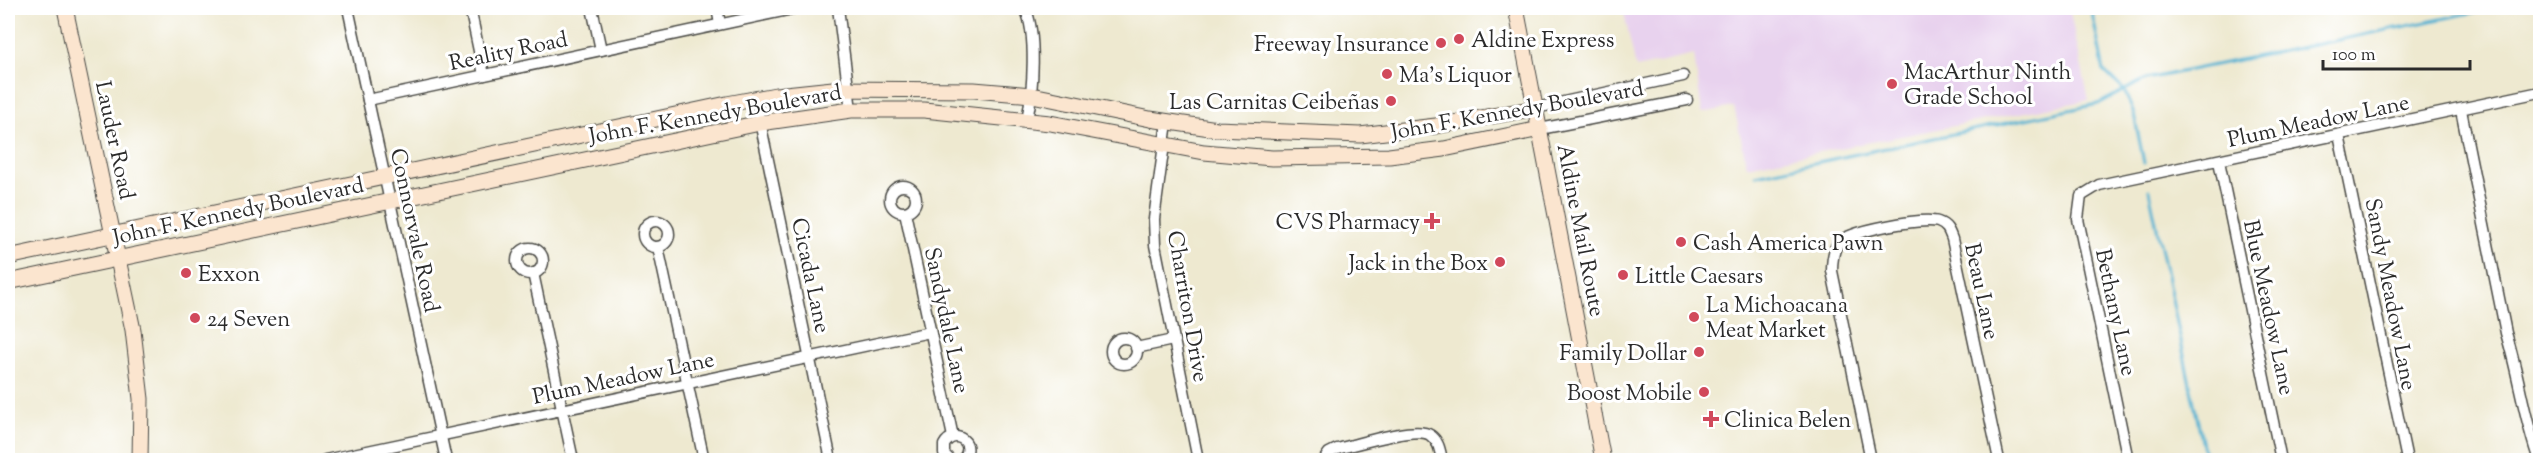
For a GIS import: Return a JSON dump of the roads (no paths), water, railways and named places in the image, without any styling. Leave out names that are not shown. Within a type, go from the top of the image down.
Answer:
[{"type":"main road","name":"Lauder Road","points":[[65,8],[119,259],[138,367],[141,399],[140,460]]},
{"type":"main road","name":"Aldine Mail Route","points":[[1516,8],[1603,460]]},
{"type":"main road","name":"John F. Kennedy Boulevard","points":[[8,256],[755,98],[849,88],[974,90],[1032,95],[1167,122],[1217,129],[1356,135],[1436,126],[1536,108]]},
{"type":"main road","name":"John F. Kennedy Boulevard","points":[[8,282],[760,123],[851,110],[924,110],[1027,120],[1204,153],[1272,158],[1355,158],[1444,149],[1540,129]]},
{"type":"main road","points":[[1355,158],[1356,135]]},
{"type":"street","name":"Connorvale Road","points":[[348,8],[446,460]]},
{"type":"street","points":[[470,8],[484,75]]},
{"type":"street","points":[[592,8],[602,50]]},
{"type":"street","points":[[717,8],[720,24]]},
{"type":"street","name":"Reality Road","points":[[368,100],[797,8]]},
{"type":"street","points":[[838,8],[851,110]]},
{"type":"street","points":[[1024,8],[1031,20],[1032,95],[1027,120]]},
{"type":"street","name":"John F. Kennedy Boulevard","points":[[1536,108],[1683,76]]},
{"type":"street","name":"Plum Meadow Lane","points":[[2103,184],[2541,92]]},
{"type":"street","name":"Cicada Lane","points":[[755,98],[831,460]]},
{"type":"street","name":"John F. Kennedy Boulevard","points":[[1540,129],[1687,100]]},
{"type":"street","points":[[2461,110],[2506,333],[2539,460]]},
{"type":"street","name":"Charriton Drive","points":[[1167,122],[1154,219],[1155,245],[1198,460]]},
{"type":"street","name":"Sandy Meadow Lane","points":[[2339,135],[2407,460]]},
{"type":"street","name":"Blue Meadow Lane","points":[[2219,161],[2281,460]]},
{"type":"street","name":"Bethany Lane","points":[[2103,184],[2088,190],[2081,196],[2078,219],[2128,460]]},
{"type":"street","name":"Sandydale Lane","points":[[905,212],[953,437]]},
{"type":"street","name":"Beau Lane","points":[[1871,460],[1832,271],[1832,261],[1838,244],[1852,235],[1930,220],[1941,222],[1948,228],[1955,250],[1999,460]]},
{"type":"street","points":[[658,247],[704,460]]},
{"type":"street","points":[[533,273],[573,460]]},
{"type":"street","name":"Plum Meadow Lane","points":[[325,460],[930,332]]},
{"type":"street","points":[[1136,348],[1173,340]]},
{"type":"street","points":[[1324,460],[1329,453],[1337,449],[1421,431],[1429,434],[1439,445],[1442,460]]},
{"type":"street","name":"Sandydale Lane","points":[[950,460],[944,454],[944,445],[953,437],[961,438],[967,443],[969,451],[962,460]]},
{"type":"waterway","points":[[2091,8],[2104,71],[2124,90],[2134,114],[2144,163]]},
{"type":"waterway","points":[[1756,175],[2098,104],[2146,79],[2495,8]]},
{"type":"waterway","points":[[2149,190],[2206,460]]},
{"type":"place","name":"Aldine Express","points":[[1459,39]]},
{"type":"place","name":"Freeway Insurance","points":[[1441,43]]},
{"type":"place","name":"Ma's Liquor","points":[[1387,74]]},
{"type":"place","name":"MacArthur Ninth Grade School","points":[[1892,84]]},
{"type":"place","name":"Las Carnitas Ceibeñas","points":[[1391,101]]},
{"type":"place","name":"CVS Pharmacy","points":[[1432,221]]},
{"type":"place","name":"Cash America Pawn","points":[[1681,242]]},
{"type":"place","name":"Jack in the Box","points":[[1500,262]]},
{"type":"place","name":"Exxon","points":[[186,273]]},
{"type":"place","name":"Little Caesars","points":[[1623,275]]},
{"type":"place","name":"La Michoacana Meat Market","points":[[1694,317]]},
{"type":"place","name":"24 Seven","points":[[195,318]]},
{"type":"place","name":"Family Dollar","points":[[1699,352]]},
{"type":"place","name":"Boost Mobile","points":[[1704,392]]},
{"type":"place","name":"Clinica Belen","points":[[1711,419]]}]
